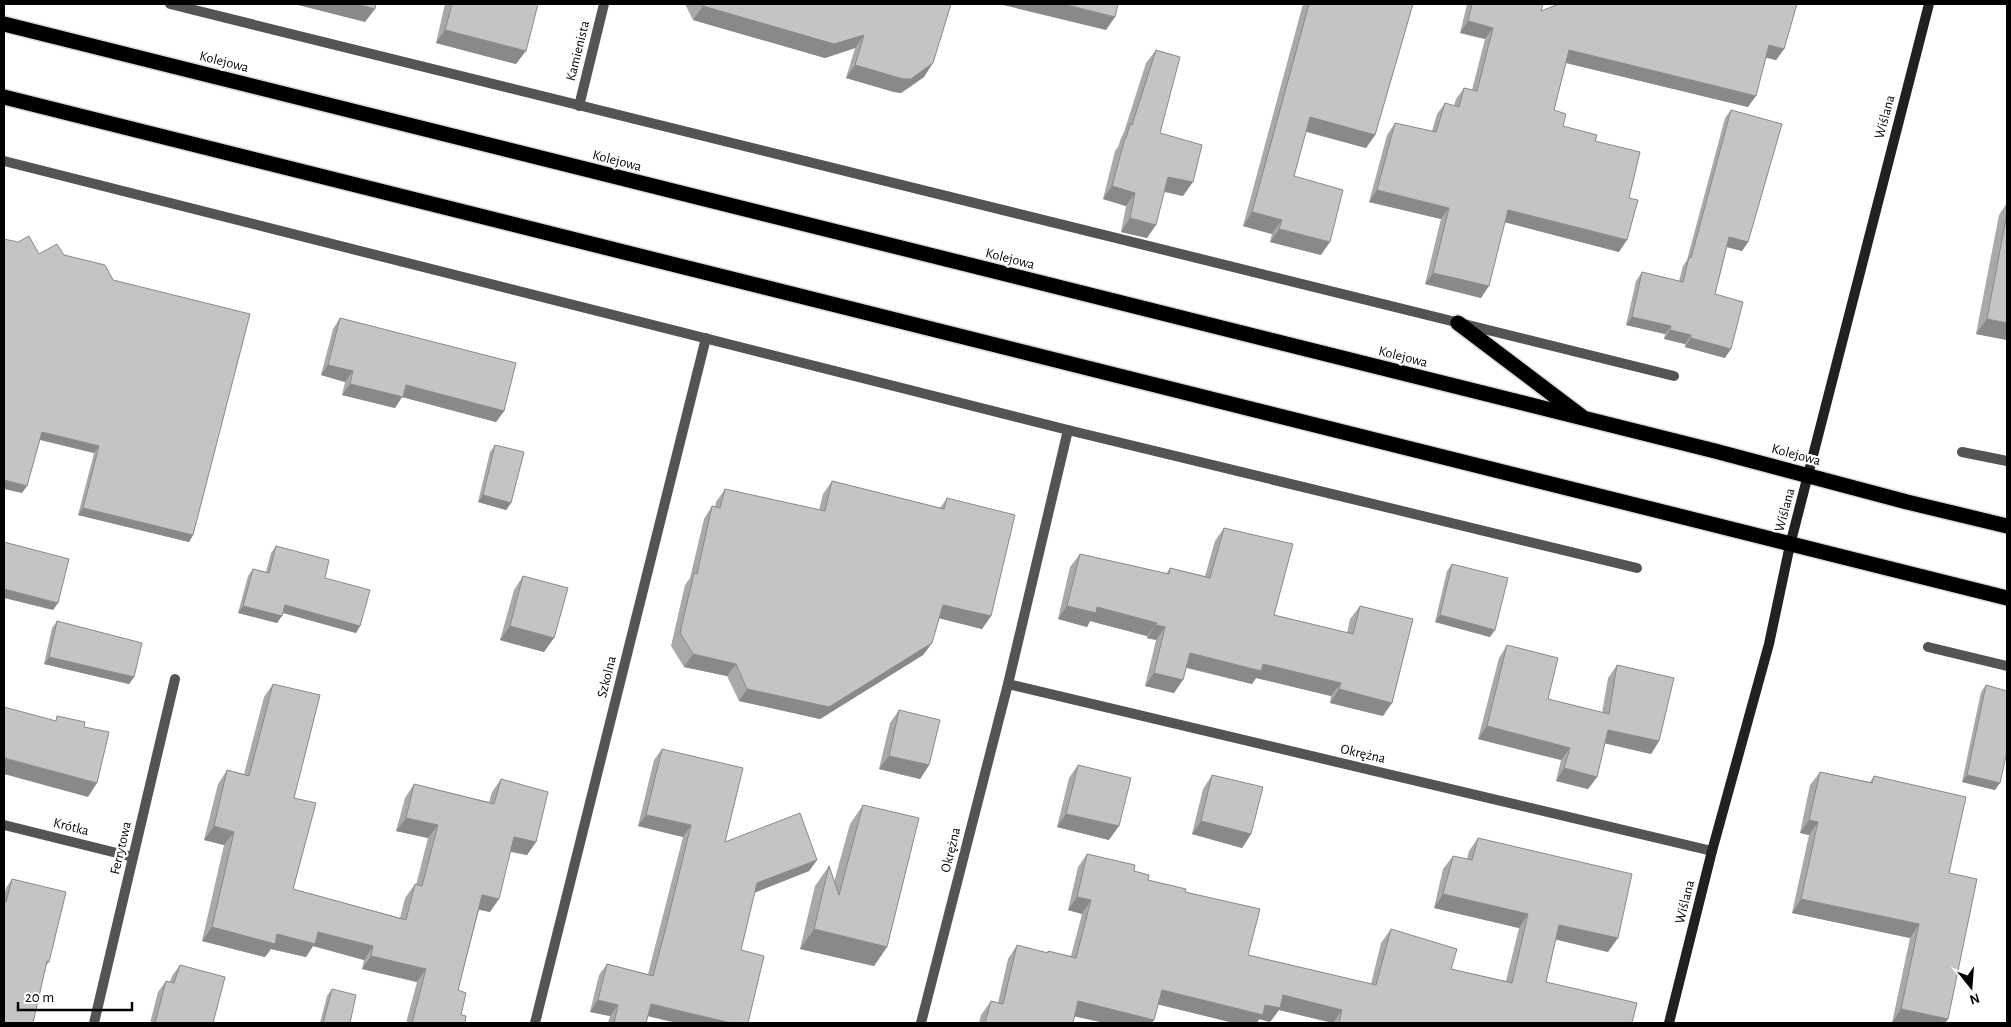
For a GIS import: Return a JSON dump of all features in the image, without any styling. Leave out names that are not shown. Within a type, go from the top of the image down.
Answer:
[{"type":"highway","name":"Kolejowa","points":[[4,24],[2007,526]]},
{"type":"highway","points":[[4,97],[2005,599]]},
{"type":"highway","points":[[1458,323],[1586,420]]},
{"type":"main road","name":"Wiślana","points":[[1669,1023],[1712,851],[1769,644],[1790,545],[1929,4]]},
{"type":"street","points":[[170,4],[1674,376]]},
{"type":"street","name":"Kamienista","points":[[579,106],[604,4]]},
{"type":"street","points":[[4,160],[1068,430],[1637,568]]},
{"type":"street","name":"Szkolna","points":[[536,1023],[706,338]]},
{"type":"street","name":"Okrężna","points":[[921,1023],[1008,684],[1068,430]]},
{"type":"street","points":[[1962,452],[2007,462]]},
{"type":"street","points":[[1928,647],[2007,666]]},
{"type":"street","name":"Ferrytowa","points":[[94,1023],[175,679]]},
{"type":"street","name":"Okrężna","points":[[1008,684],[1712,851]]},
{"type":"street","name":"Krótka","points":[[4,825],[133,856]]},
{"type":"building","points":[[356,4],[376,4],[375,9]]},
{"type":"building","points":[[452,4],[538,4],[526,51],[445,30]]},
{"type":"building","points":[[701,4],[951,4],[933,63],[911,79],[903,79],[855,65],[864,35],[834,44]]},
{"type":"building","points":[[1063,4],[1118,4],[1115,17]]},
{"type":"building","points":[[1309,4],[1413,4],[1375,135],[1310,117],[1294,176],[1343,190],[1330,242],[1279,229],[1282,220],[1252,212]]},
{"type":"building","points":[[1472,4],[1543,4],[1541,11],[1559,4],[1797,4],[1784,49],[1769,45],[1756,96],[1569,50],[1554,110],[1566,114],[1563,126],[1597,135],[1595,141],[1640,152],[1629,198],[1638,200],[1627,240],[1508,210],[1489,286],[1433,273],[1449,208],[1377,190],[1395,123],[1436,132],[1445,103],[1459,107],[1464,88],[1477,91],[1493,28],[1468,21]]},
{"type":"building","points":[[1156,50],[1180,57],[1160,133],[1202,145],[1193,182],[1168,177],[1156,225],[1130,218],[1135,193],[1112,186],[1125,138],[1130,124],[1132,125]]},
{"type":"building","points":[[1731,110],[1782,124],[1748,242],[1729,237],[1715,294],[1743,302],[1731,349],[1670,330],[1671,326],[1632,317],[1642,272],[1683,282]]},
{"type":"building","points":[[2007,213],[2007,323],[1987,319]]},
{"type":"building","points":[[29,236],[39,254],[57,244],[64,255],[105,265],[113,280],[250,314],[193,535],[83,508],[99,446],[42,432],[27,486],[4,480],[4,239],[18,242]]},
{"type":"building","points":[[340,318],[516,363],[504,411],[406,385],[403,397],[350,384],[353,371],[328,365]]},
{"type":"building","points":[[495,445],[524,452],[511,503],[483,495]]},
{"type":"building","points":[[832,481],[944,509],[947,498],[1015,515],[991,616],[943,605],[932,643],[829,707],[747,689],[736,664],[693,654],[680,633],[694,573],[697,574],[712,506],[720,508],[725,489],[825,511]]},
{"type":"building","points":[[1224,528],[1293,544],[1274,615],[1353,634],[1360,606],[1413,619],[1392,703],[1339,689],[1341,683],[1263,664],[1261,671],[1190,653],[1183,680],[1154,673],[1165,627],[1156,625],[1157,623],[1097,607],[1096,613],[1067,606],[1080,554],[1169,574],[1170,568],[1210,578]]},
{"type":"building","points":[[4,542],[69,559],[58,603],[4,589]]},
{"type":"building","points":[[276,546],[329,560],[325,578],[370,590],[360,626],[285,605],[282,616],[243,606],[253,569],[269,573]]},
{"type":"building","points":[[1452,564],[1508,578],[1495,630],[1440,615]]},
{"type":"building","points":[[523,576],[568,588],[554,638],[510,626]]},
{"type":"building","points":[[57,621],[142,643],[134,677],[49,657]]},
{"type":"building","points":[[1507,645],[1558,658],[1548,699],[1609,714],[1617,665],[1674,678],[1659,741],[1608,730],[1597,777],[1564,768],[1570,748],[1487,726]]},
{"type":"building","points":[[273,684],[320,695],[294,798],[316,803],[293,889],[406,920],[415,884],[422,886],[438,825],[406,818],[414,784],[494,804],[501,779],[548,792],[536,842],[514,837],[499,899],[482,895],[458,990],[466,993],[461,1015],[466,1016],[465,1023],[412,1023],[426,969],[371,956],[373,946],[318,932],[315,944],[277,934],[275,944],[212,927],[234,832],[214,826],[227,770],[249,776]]},
{"type":"building","points":[[1986,685],[2007,691],[2007,751],[2000,783],[1967,775]]},
{"type":"building","points":[[4,707],[56,721],[57,716],[85,722],[84,727],[109,732],[97,783],[4,758]]},
{"type":"building","points":[[899,710],[940,720],[929,765],[889,756]]},
{"type":"building","points":[[662,749],[743,768],[725,842],[800,813],[817,860],[757,883],[741,950],[764,956],[748,1023],[731,1023],[651,1004],[646,1023],[614,1023],[618,1005],[598,1000],[607,964],[653,976],[666,927],[691,825],[646,815]]},
{"type":"building","points":[[1078,765],[1131,778],[1119,826],[1066,814]]},
{"type":"building","points":[[1820,772],[1872,783],[1874,776],[1966,797],[1949,873],[1977,879],[1948,1019],[1901,1009],[1919,924],[1801,899],[1818,822],[1809,820]]},
{"type":"building","points":[[1212,775],[1263,787],[1251,834],[1201,821]]},
{"type":"building","points":[[863,805],[919,818],[887,947],[814,929],[829,866],[839,895]]},
{"type":"building","points":[[1478,838],[1632,874],[1618,938],[1559,925],[1546,982],[1637,1003],[1632,1023],[1339,1023],[1342,1010],[1283,995],[1280,1008],[1265,1005],[1263,1015],[1162,990],[1154,1020],[1078,1001],[1073,1023],[985,1023],[991,1001],[1003,1004],[1017,945],[1076,958],[1091,900],[1077,897],[1087,854],[1135,865],[1134,871],[1149,875],[1148,880],[1186,889],[1185,892],[1260,909],[1248,955],[1376,985],[1391,929],[1457,949],[1451,969],[1512,983],[1528,914],[1443,894],[1453,856],[1472,860]]},
{"type":"building","points":[[12,879],[66,892],[49,962],[47,961],[33,1023],[4,1023],[4,901],[6,902]]},
{"type":"building","points":[[180,965],[225,977],[213,1023],[155,1023],[166,981],[174,983]]},
{"type":"building","points":[[332,989],[356,995],[350,1023],[323,1023]]}]
